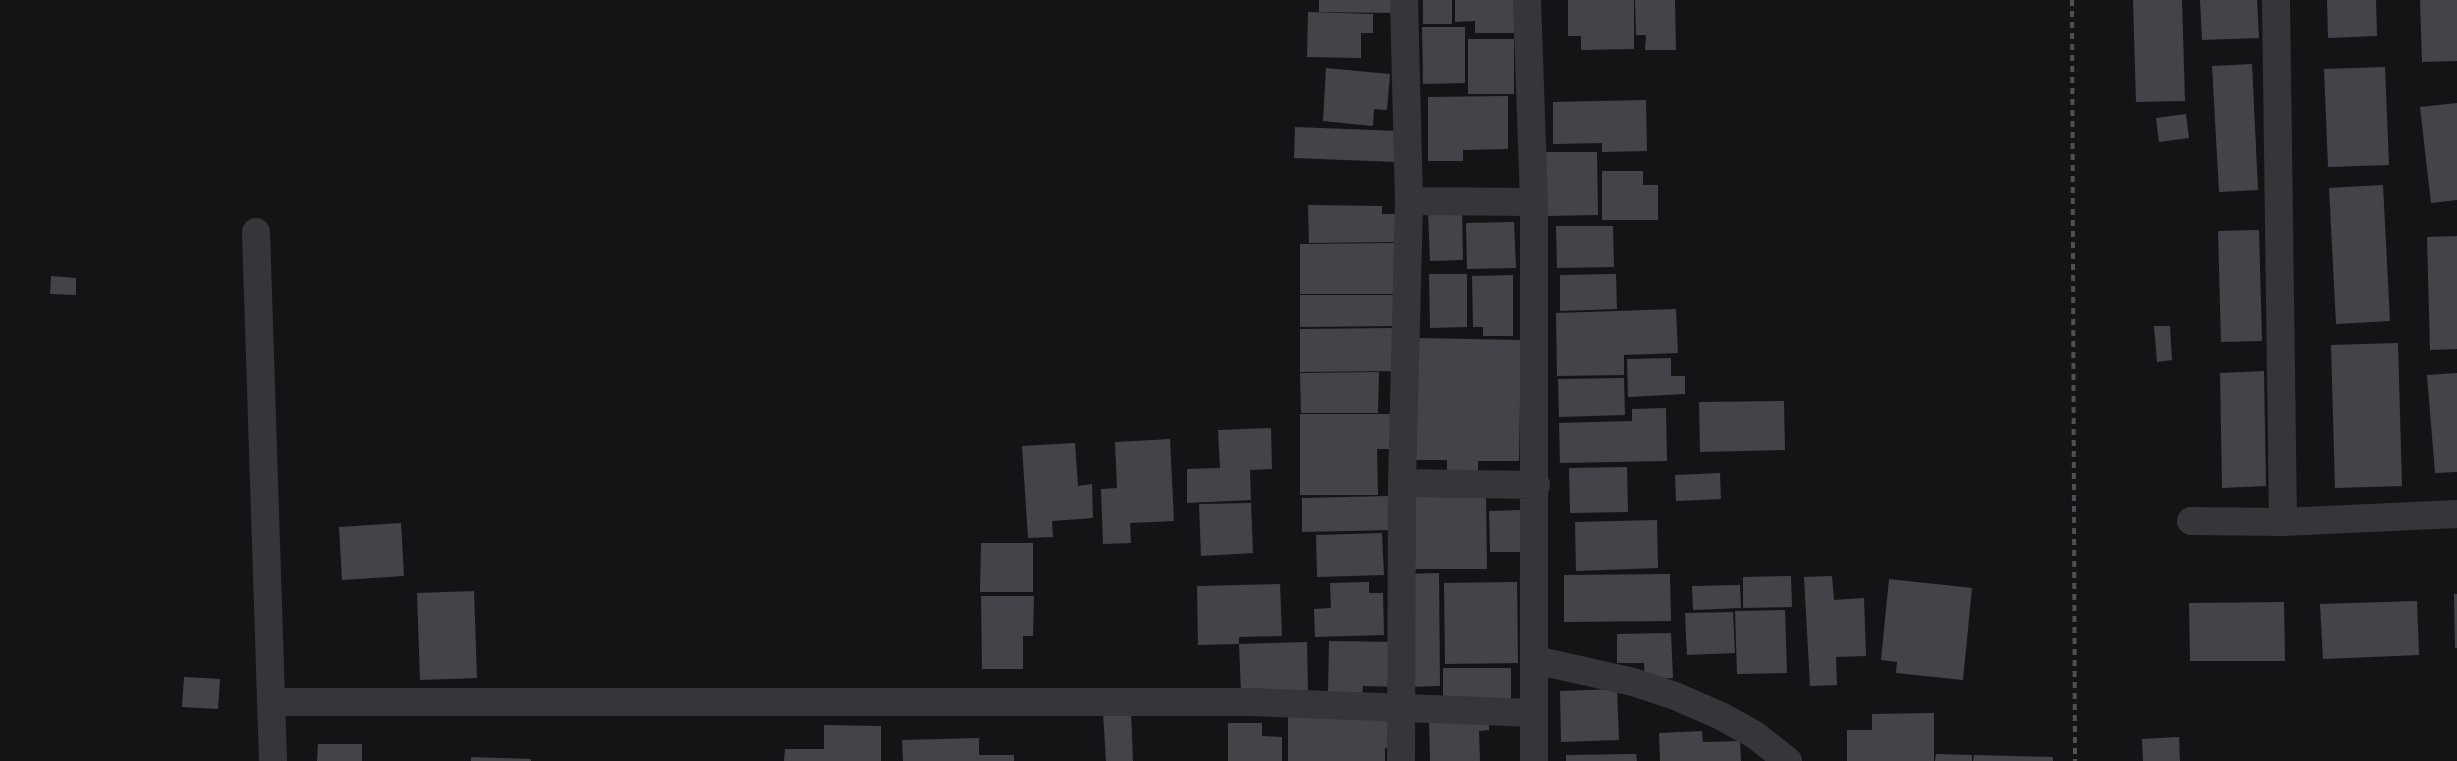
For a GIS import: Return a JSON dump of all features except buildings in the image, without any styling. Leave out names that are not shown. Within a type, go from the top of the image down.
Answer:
[{"type":"street","points":[[1401,761],[1403,707],[1402,483],[1409,201],[1404,0]]},
{"type":"street","points":[[1527,0],[1534,202],[1536,485],[1534,761]]},
{"type":"street","points":[[2276,0],[2283,522]]},
{"type":"street","points":[[1409,201],[1534,202]]},
{"type":"street","points":[[256,232],[273,761]]},
{"type":"street","points":[[1402,483],[1536,485]]},
{"type":"street","points":[[2191,521],[2283,522],[2457,514]]},
{"type":"street","points":[[1535,660],[1633,682],[1675,696],[1721,716],[1755,735],[1788,761]]},
{"type":"street","points":[[271,702],[1251,702],[1534,713]]},
{"type":"railway","points":[[2072,0],[2075,761]]}]
